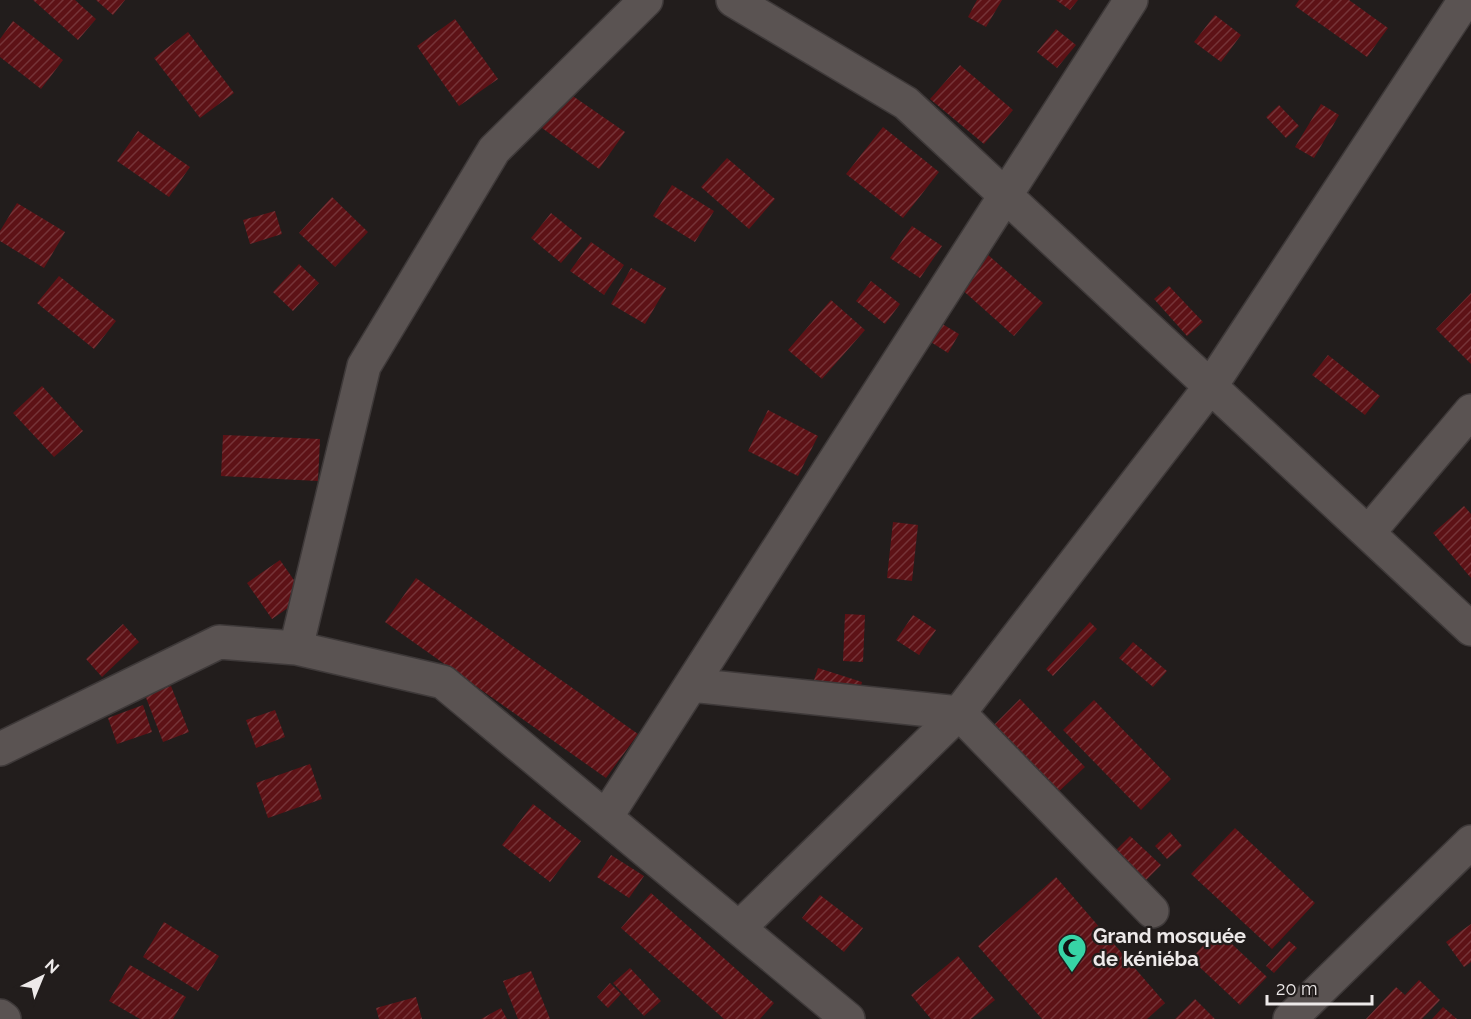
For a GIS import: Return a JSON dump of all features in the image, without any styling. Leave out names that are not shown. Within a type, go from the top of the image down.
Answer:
[{"type":"street","points":[[296,648],[364,366],[494,150],[646,0]]},
{"type":"street","points":[[733,0],[906,103],[1471,629]]},
{"type":"street","points":[[606,817],[1131,0]]},
{"type":"street","points":[[739,928],[959,713],[1210,387],[1459,9]]},
{"type":"street","points":[[1368,533],[1471,411]]},
{"type":"street","points":[[0,749],[219,642],[296,648],[443,682],[848,1019]]},
{"type":"street","points":[[691,685],[959,713],[1152,911]]},
{"type":"street","points":[[1290,1019],[1471,842]]},
{"type":"building","points":[[33,0],[75,0],[96,19],[78,40]]},
{"type":"building","points":[[96,0],[125,0],[113,15]]},
{"type":"building","points":[[977,0],[1002,0],[986,27],[968,17]]},
{"type":"building","points":[[1056,0],[1078,0],[1070,10]]},
{"type":"building","points":[[1299,0],[1349,0],[1388,28],[1367,57],[1295,6]]},
{"type":"building","points":[[1215,15],[1241,35],[1221,62],[1194,42]]},
{"type":"building","points":[[455,19],[498,79],[459,106],[417,46]]},
{"type":"building","points":[[13,21],[63,60],[41,89],[0,57],[0,39]]},
{"type":"building","points":[[1056,29],[1076,45],[1057,68],[1037,52]]},
{"type":"building","points":[[188,32],[234,93],[200,118],[154,58]]},
{"type":"building","points":[[960,65],[1013,110],[984,144],[930,99]]},
{"type":"building","points":[[567,92],[625,132],[599,169],[542,128]]},
{"type":"building","points":[[1321,104],[1339,115],[1314,158],[1295,147]]},
{"type":"building","points":[[1279,105],[1299,126],[1286,138],[1266,117]]},
{"type":"building","points":[[883,127],[939,172],[903,218],[846,174]]},
{"type":"building","points":[[138,131],[190,167],[169,197],[117,161]]},
{"type":"building","points":[[727,158],[775,199],[749,229],[701,187]]},
{"type":"building","points":[[672,185],[714,211],[695,242],[653,216]]},
{"type":"building","points":[[332,197],[368,232],[335,267],[299,233]]},
{"type":"building","points":[[17,203],[65,232],[44,268],[0,241],[0,231]]},
{"type":"building","points":[[275,211],[282,234],[250,244],[243,220]]},
{"type":"building","points":[[551,213],[582,238],[561,263],[531,238]]},
{"type":"building","points":[[912,226],[942,246],[920,278],[890,258]]},
{"type":"building","points":[[591,242],[624,265],[604,295],[570,271]]},
{"type":"building","points":[[987,254],[1043,303],[1014,336],[959,287]]},
{"type":"building","points":[[299,264],[319,283],[293,311],[273,292]]},
{"type":"building","points":[[631,268],[666,288],[645,324],[611,304]]},
{"type":"building","points":[[59,276],[116,321],[94,349],[37,303]]},
{"type":"building","points":[[871,281],[900,304],[885,324],[856,301]]},
{"type":"building","points":[[1169,286],[1203,322],[1187,336],[1154,299]]},
{"type":"building","points":[[1471,293],[1471,364],[1436,329]]},
{"type":"building","points":[[831,300],[865,330],[822,379],[788,350]]},
{"type":"building","points":[[934,319],[959,334],[948,353],[923,337]]},
{"type":"building","points":[[1328,355],[1380,396],[1365,415],[1312,375]]},
{"type":"building","points":[[42,386],[83,431],[54,457],[13,413]]},
{"type":"building","points":[[768,410],[818,436],[798,476],[748,451]]},
{"type":"building","points":[[223,435],[320,439],[318,481],[221,476]]},
{"type":"building","points":[[1464,506],[1471,514],[1471,578],[1433,533]]},
{"type":"building","points":[[893,522],[918,525],[912,581],[887,578]]},
{"type":"building","points":[[280,560],[305,596],[272,619],[247,583]]},
{"type":"building","points":[[416,578],[638,734],[606,778],[385,622]]},
{"type":"building","points":[[845,614],[865,615],[863,662],[843,661]]},
{"type":"building","points":[[913,615],[936,630],[919,655],[896,640]]},
{"type":"building","points":[[1090,622],[1097,629],[1053,676],[1046,669]]},
{"type":"building","points":[[123,624],[139,642],[102,677],[86,659]]},
{"type":"building","points":[[1133,642],[1167,671],[1153,687],[1119,658]]},
{"type":"building","points":[[818,668],[862,682],[858,697],[813,683]]},
{"type":"building","points":[[171,686],[189,732],[163,742],[145,695]]},
{"type":"building","points":[[1020,699],[1085,767],[1055,795],[991,728]]},
{"type":"building","points":[[1094,700],[1171,779],[1141,810],[1063,730]]},
{"type":"building","points":[[143,705],[152,732],[117,744],[108,718]]},
{"type":"building","points":[[275,710],[285,737],[256,748],[246,720]]},
{"type":"building","points":[[310,764],[322,799],[268,818],[256,783]]},
{"type":"building","points":[[533,804],[581,841],[550,882],[502,845]]},
{"type":"building","points":[[1235,828],[1315,903],[1272,949],[1191,874]]},
{"type":"building","points":[[1170,832],[1182,846],[1167,859],[1155,846]]},
{"type":"building","points":[[1130,836],[1161,865],[1146,880],[1115,851]]},
{"type":"building","points":[[611,855],[644,876],[629,898],[597,877]]},
{"type":"building","name":"Grand mosquée de kéniéba","points":[[1056,877],[1165,1003],[1147,1019],[1042,1019],[978,946]]},
{"type":"building","points":[[651,893],[774,1003],[760,1019],[724,1019],[621,928]]},
{"type":"building","points":[[820,895],[863,928],[844,952],[802,918]]},
{"type":"building","points":[[164,922],[219,956],[198,991],[143,957]]},
{"type":"building","points":[[1471,924],[1471,962],[1464,967],[1446,942]]},
{"type":"building","points":[[1217,930],[1267,977],[1240,1005],[1191,959]]},
{"type":"building","points":[[1289,941],[1297,948],[1274,973],[1266,966]]},
{"type":"building","points":[[958,956],[995,1000],[971,1019],[931,1019],[911,995]]},
{"type":"building","points":[[130,965],[186,997],[173,1019],[140,1019],[109,1001]]},
{"type":"building","points":[[630,968],[661,1001],[644,1016],[613,983]]},
{"type":"building","points":[[531,971],[550,1019],[518,1019],[503,981]]},
{"type":"building","points":[[1419,980],[1440,1000],[1422,1019],[1366,1019],[1396,987],[1405,995]]},
{"type":"building","points":[[610,983],[621,994],[608,1008],[597,997]]},
{"type":"building","points":[[416,997],[422,1019],[379,1019],[376,1008]]},
{"type":"building","points":[[1195,999],[1215,1019],[1175,1019]]},
{"type":"building","points":[[1443,1007],[1457,1019],[1432,1019]]},
{"type":"building","points":[[501,1008],[507,1019],[481,1019]]},
{"type":"place","name":"Grand mosquée de kéniéba","points":[[1072,974]]}]
